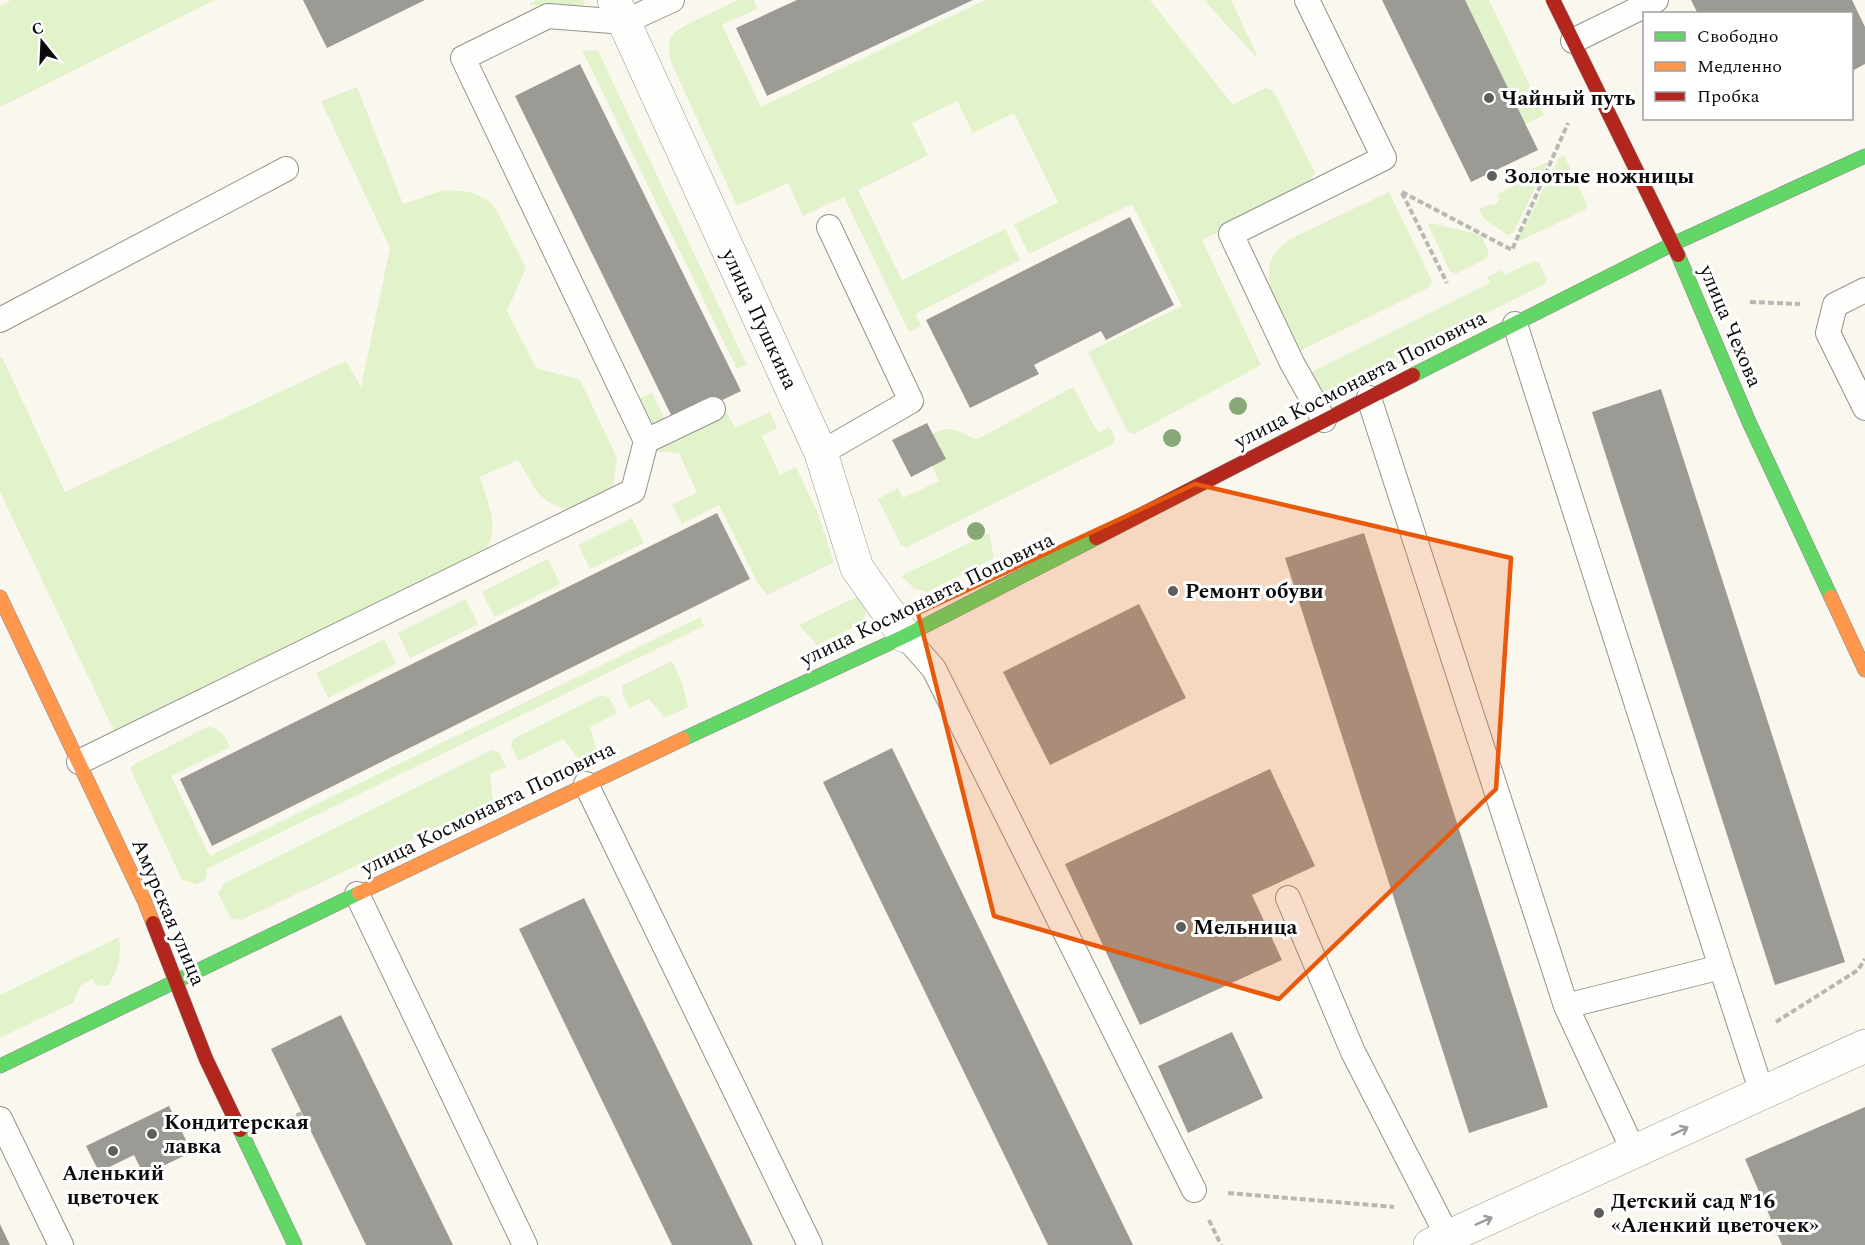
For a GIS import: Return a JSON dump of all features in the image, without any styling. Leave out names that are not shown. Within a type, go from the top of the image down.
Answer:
[{"type":"street","name":"улица Чехова","points":[[1553,0],[1672,244],[1749,422],[1865,670]]},
{"type":"street","name":"улица Пушкина","points":[[619,11],[821,453],[857,568],[905,636]]},
{"type":"street","name":"улица Космонавта Поповича","points":[[0,1066],[586,784],[905,636],[1672,244],[1865,156]]},
{"type":"street","name":"Амурская улица","points":[[2,605],[144,900],[206,1059],[295,1245]]},
{"type":"street","points":[[1437,1231],[1634,1152],[1865,1046]]},
{"type":"lane","points":[[79,762],[633,491],[646,441],[463,58],[548,16],[619,11],[672,0]]},
{"type":"lane","points":[[1307,0],[1384,158],[1231,234],[1292,363],[1324,420]]},
{"type":"lane","points":[[1573,41],[1656,0]]},
{"type":"lane","points":[[0,320],[286,169]]},
{"type":"lane","points":[[821,453],[911,401],[829,227]]},
{"type":"lane","points":[[1865,290],[1835,305],[1828,333],[1865,408]]},
{"type":"lane","points":[[1515,324],[1762,1093]]},
{"type":"lane","points":[[1369,398],[1566,1006],[1634,1152]]},
{"type":"lane","points":[[646,441],[712,409]]},
{"type":"lane","points":[[905,636],[934,669],[1194,1190]]},
{"type":"lane","points":[[586,784],[810,1245]]},
{"type":"lane","points":[[357,894],[525,1245]]},
{"type":"lane","points":[[1288,898],[1353,1052],[1437,1231]]},
{"type":"lane","points":[[1566,1006],[1721,967]]},
{"type":"lane","points":[[0,1119],[61,1245]]},
{"type":"path","points":[[1402,192],[1512,250],[1568,123]]},
{"type":"path","points":[[1384,158],[1447,283]]},
{"type":"path","points":[[1749,302],[1801,304]]},
{"type":"path","points":[[1745,1042],[1858,970],[1865,959]]},
{"type":"path","points":[[1194,1190],[1437,1231]]},
{"type":"highlighted area","points":[[1195,484],[1511,558],[1496,789],[1279,999],[994,916],[918,613]]},
{"type":"green space","points":[[11,0],[215,0],[0,107],[0,6]]},
{"type":"green space","points":[[536,0],[584,0],[585,4],[580,8],[529,4]]},
{"type":"green space","points":[[738,0],[754,0],[757,9],[722,25],[761,107],[985,0],[1150,0],[1233,105],[1265,88],[1273,90],[1315,173],[1299,194],[1202,240],[1261,365],[1134,434],[1128,432],[1088,352],[1182,306],[1132,204],[1029,254],[1014,225],[1058,202],[1014,113],[973,133],[957,101],[912,123],[928,155],[858,190],[902,280],[1005,229],[1020,260],[915,314],[921,326],[909,332],[844,197],[803,216],[788,183],[737,206],[671,62],[669,45],[679,29]]},
{"type":"green space","points":[[1204,0],[1231,0],[1257,55],[1255,56]]},
{"type":"green space","points":[[1457,0],[1489,0],[1544,115],[1519,127]]},
{"type":"green space","points":[[582,50],[598,51],[747,365],[737,369]]},
{"type":"green space","points":[[357,87],[403,204],[444,190],[471,192],[492,204],[498,213],[526,268],[507,311],[536,368],[580,380],[617,458],[613,486],[606,495],[577,509],[564,509],[548,502],[537,492],[518,460],[480,477],[492,524],[492,534],[484,553],[115,733],[0,492],[0,358],[2,357],[65,492],[346,361],[361,387],[390,248],[321,101]]},
{"type":"green space","points":[[1564,155],[1587,205],[1585,210],[1520,241],[1519,237],[1559,158]]},
{"type":"green space","points":[[1548,162],[1513,233],[1508,235],[1484,219],[1479,209],[1490,204],[1495,205],[1500,199],[1497,194],[1534,176],[1531,169]]},
{"type":"green space","points":[[1389,192],[1432,281],[1430,287],[1298,352],[1280,313],[1269,281],[1270,263],[1274,254],[1292,238]]},
{"type":"green space","points":[[1431,223],[1481,235],[1489,253],[1487,258],[1456,274],[1450,271],[1428,225]]},
{"type":"green space","points":[[1534,261],[1539,263],[1547,279],[1545,284],[1405,354],[1408,361],[1400,365],[1396,358],[1339,386],[1342,393],[1331,395],[1321,392],[1308,374],[1490,283],[1487,277],[1502,270],[1505,275]]},
{"type":"green space","points":[[1073,387],[1098,433],[1110,427],[1115,438],[1113,444],[907,547],[901,545],[878,499],[898,488],[903,498],[939,481],[923,447],[923,439],[938,431],[950,429],[976,440]]},
{"type":"green space","points":[[652,393],[672,433],[724,407],[735,428],[770,412],[777,428],[762,436],[780,475],[796,467],[818,514],[834,562],[767,595],[757,582],[719,505],[682,524],[672,504],[697,493],[679,453],[645,451],[626,410],[642,397]]},
{"type":"green space","points":[[632,518],[644,543],[590,569],[578,545]]},
{"type":"green space","points":[[989,533],[994,558],[927,592],[915,589],[901,576]]},
{"type":"green space","points":[[548,559],[560,584],[494,617],[482,592]]},
{"type":"green space","points":[[865,593],[867,608],[863,623],[817,645],[799,625]]},
{"type":"green space","points":[[466,599],[478,624],[410,658],[398,633]]},
{"type":"green space","points":[[700,617],[704,626],[206,869],[205,880],[196,884],[182,880],[130,768],[207,727],[222,733],[230,747],[171,776],[210,856]]},
{"type":"green space","points":[[384,639],[396,664],[328,698],[316,673]]},
{"type":"green space","points":[[672,661],[682,682],[688,707],[665,718],[649,699],[629,708],[622,692],[623,685]]},
{"type":"green space","points":[[602,695],[609,698],[617,713],[590,727],[597,751],[580,760],[563,739],[518,761],[511,746],[513,739]]},
{"type":"green space","points":[[492,750],[499,752],[506,767],[490,774],[493,801],[242,920],[231,919],[218,893],[225,883]]},
{"type":"green space","points":[[119,937],[118,963],[108,986],[96,985],[93,979],[80,986],[74,1002],[0,1038],[0,995]]},
{"type":"building","points":[[303,0],[425,0],[327,48]]},
{"type":"building","points":[[797,0],[973,0],[767,96],[736,28]]},
{"type":"building","points":[[1382,0],[1465,0],[1538,150],[1471,182]]},
{"type":"building","points":[[1691,0],[1852,0],[1865,27],[1865,64],[1853,70],[1853,12],[1697,12]]},
{"type":"building","points":[[580,64],[741,391],[675,423],[515,96]]},
{"type":"building","points":[[1130,217],[1174,305],[1106,340],[1101,331],[1034,365],[1039,374],[970,408],[926,320]]},
{"type":"building","points":[[1661,389],[1845,962],[1775,985],[1592,412]]},
{"type":"building","points":[[927,423],[946,459],[911,477],[892,440]]},
{"type":"building","points":[[717,513],[750,579],[212,846],[180,779]]},
{"type":"building","points":[[1364,533],[1548,1107],[1469,1133],[1285,558]]},
{"type":"building","points":[[1139,604],[1186,698],[1050,765],[1003,672]]},
{"type":"building","points":[[892,748],[1133,1245],[1048,1245],[823,782]]},
{"type":"building","name":"Мельница","points":[[1270,769],[1315,866],[1252,895],[1282,960],[1140,1025],[1065,864]]},
{"type":"building","points":[[584,898],[753,1245],[672,1245],[519,929]]},
{"type":"building","points":[[341,1015],[453,1245],[366,1245],[271,1049]]},
{"type":"building","points":[[1232,1032],[1263,1098],[1188,1133],[1158,1066]]},
{"type":"building","points":[[169,1106],[192,1152],[144,1175],[134,1155],[99,1172],[86,1146]]},
{"type":"building","points":[[1865,1107],[1865,1245],[1782,1245],[1745,1159]]},
{"type":"building","points":[[0,1224],[10,1245],[0,1245]]},
{"type":"traffic: fast","points":[[1413,375],[1673,244],[1865,156]]},
{"type":"traffic: fast","points":[[1678,255],[1749,422],[1831,597]]},
{"type":"traffic: fast","points":[[683,739],[905,636],[1096,538]]},
{"type":"traffic: fast","points":[[0,1066],[359,893]]},
{"type":"traffic: fast","points":[[240,1130],[295,1245]]},
{"type":"traffic: slow","points":[[0,597],[153,923]]},
{"type":"traffic: slow","points":[[1831,597],[1865,670]]},
{"type":"traffic: slow","points":[[359,893],[683,739]]},
{"type":"traffic: jam","points":[[1553,0],[1678,255]]},
{"type":"traffic: jam","points":[[1096,538],[1413,375]]},
{"type":"traffic: jam","points":[[153,923],[206,1059],[240,1130]]},
{"type":"place","name":"Чайный путь","points":[[1489,98]]},
{"type":"place","name":"Золотые ножницы","points":[[1492,176]]},
{"type":"place","name":"Ремонт обуви","points":[[1173,591]]},
{"type":"place","name":"Мельница","points":[[1181,927]]},
{"type":"place","name":"Кондитерская лавка","points":[[152,1134]]},
{"type":"place","name":"Аленький цветочек","points":[[113,1151]]},
{"type":"place","name":"Детский сад №16 «Аленкий цветочек»","points":[[1599,1213]]}]
